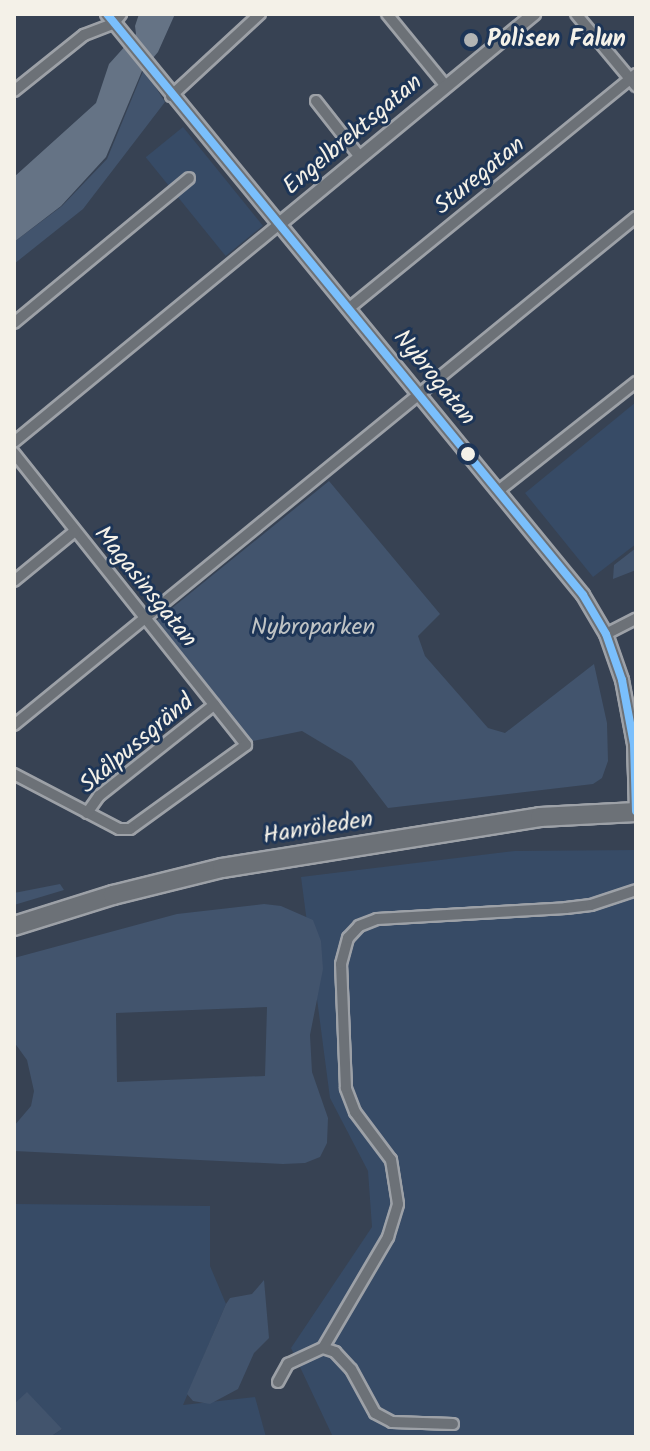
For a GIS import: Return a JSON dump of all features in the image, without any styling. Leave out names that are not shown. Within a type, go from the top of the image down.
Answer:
[{"type":"highway","name":"Hanröleden","points":[[14,926],[113,895],[222,868],[540,817],[636,812]]},
{"type":"street","points":[[171,96],[260,14]]},
{"type":"street","points":[[387,14],[446,86]]},
{"type":"street","name":"Engelbrektsgatan","points":[[14,442],[534,14]]},
{"type":"street","points":[[576,14],[634,79]]},
{"type":"street","points":[[16,84],[114,17]]},
{"type":"street","name":"Nybrogatan","points":[[114,17],[125,39],[171,96],[583,595],[606,634],[622,680],[632,723],[636,812]]},
{"type":"street","name":"Sturegatan","points":[[348,309],[634,79]]},
{"type":"street","points":[[316,101],[360,157]]},
{"type":"street","points":[[14,323],[189,178]]},
{"type":"street","points":[[14,725],[636,217]]},
{"type":"street","points":[[498,491],[636,382]]},
{"type":"street","name":"Magasinsgatan","points":[[14,453],[246,745],[135,828],[119,829],[87,813]]},
{"type":"street","points":[[14,581],[75,531]]},
{"type":"street","points":[[606,634],[636,619]]},
{"type":"street","name":"Skålpussgränd","points":[[87,813],[99,796],[214,705]]},
{"type":"street","points":[[14,774],[87,813]]},
{"type":"street","points":[[278,1382],[288,1364],[323,1348],[388,1237],[398,1204],[391,1160],[355,1112],[346,1088],[341,964],[348,938],[359,926],[377,919],[566,908],[591,905],[636,890]]},
{"type":"street","points":[[323,1348],[335,1352],[351,1369],[375,1413],[392,1422],[453,1424]]},
{"type":"shaded area","points":[[139,14],[175,14],[158,52],[142,71],[106,157],[61,206],[14,242],[14,177],[96,103],[109,64],[136,34]]},
{"type":"shaded area","points":[[183,127],[263,226],[226,256],[146,157]]},
{"type":"shaded area","points":[[636,402],[636,544],[593,577],[525,493]]},
{"type":"shaded area","points":[[636,850],[636,1437],[333,1437],[291,1348],[372,1227],[368,1171],[330,1098],[301,877],[515,851]]},
{"type":"shaded area","points":[[14,1204],[210,1206],[210,1266],[226,1304],[183,1405],[255,1397],[266,1437],[50,1437],[62,1429],[14,1404]]},
{"type":"green space","points":[[144,69],[165,102],[83,209],[14,264],[14,242],[62,206],[107,159]]},
{"type":"green space","name":"Nybroparken","points":[[329,481],[440,614],[418,636],[425,656],[488,728],[505,733],[594,664],[607,723],[608,761],[602,778],[593,784],[388,808],[352,761],[302,731],[248,742],[156,621]]},
{"type":"green space","points":[[636,548],[636,570],[613,579],[614,565]]},
{"type":"green space","points":[[60,884],[64,890],[14,905],[14,893]]},
{"type":"green space","points":[[264,904],[281,906],[313,920],[321,941],[323,969],[310,1035],[312,1072],[328,1118],[327,1143],[320,1157],[305,1163],[283,1164],[14,1151],[14,1126],[31,1106],[34,1091],[27,1060],[14,1042],[14,958],[177,914]],"holes":[[[267,1007],[265,1076],[117,1082],[116,1013]]]},
{"type":"green space","points":[[264,1280],[269,1338],[254,1353],[238,1389],[210,1404],[193,1401],[187,1394],[226,1304],[230,1298],[252,1294]]},
{"type":"green space","points":[[27,1392],[62,1429],[50,1437],[14,1437],[14,1404]]},
{"type":"transit line","points":[[107,14],[583,595],[606,634],[622,680],[634,744],[636,811]]},
{"type":"place","name":"Polisen Falun","points":[[471,40]]}]
